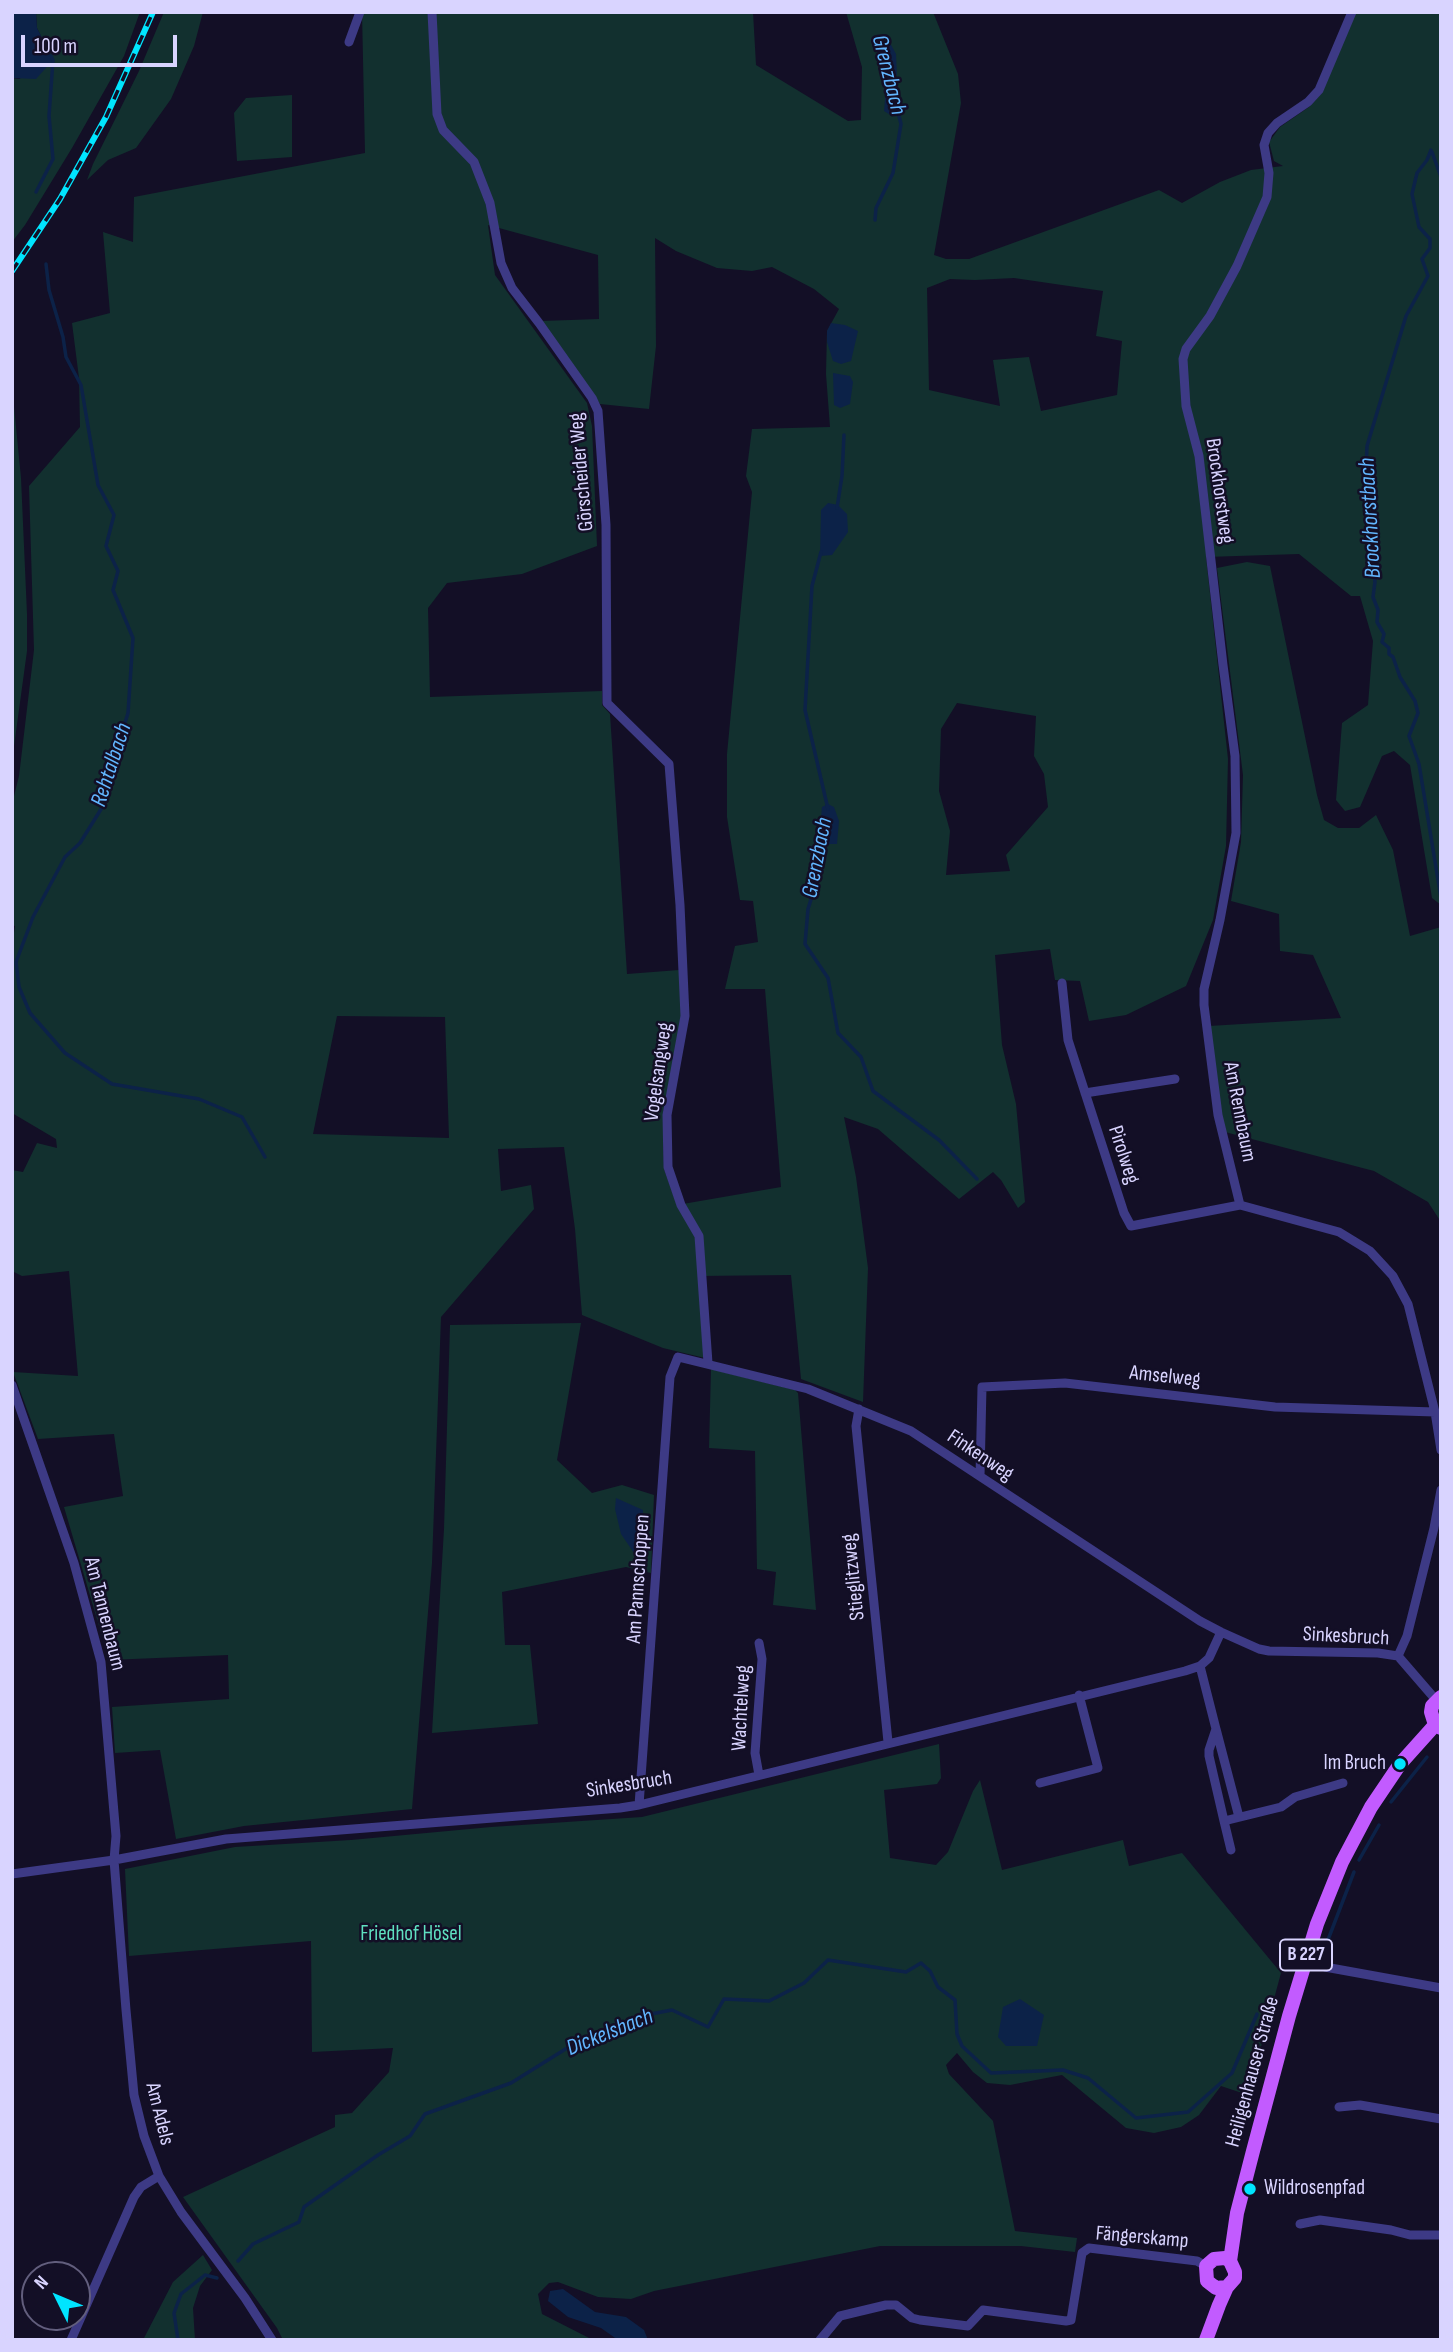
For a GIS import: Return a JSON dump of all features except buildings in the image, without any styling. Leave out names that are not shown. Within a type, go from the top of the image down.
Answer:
[{"type":"main road","points":[[1438,1698],[1431,1712],[1438,1727]]},
{"type":"main road","name":"Heiligenhauser Straße","points":[[1218,2261],[1237,2213],[1300,1976],[1329,1892],[1371,1807],[1400,1764],[1438,1727]]},
{"type":"main road","points":[[1218,2261],[1234,2266],[1235,2278],[1227,2287],[1205,2340],[1210,2285],[1205,2276],[1218,2261]]},
{"type":"main road","points":[[1210,2285],[1216,2288],[1227,2287]]},
{"type":"street","points":[[349,42],[360,12]]},
{"type":"street","name":"Görscheider Weg","points":[[432,12],[437,114],[443,130],[474,162],[491,203],[501,263],[512,288],[547,334],[598,411],[606,525],[607,703],[669,764],[680,905]]},
{"type":"street","name":"Brockhorstweg","points":[[1206,1025],[1204,989],[1223,907],[1236,833],[1236,767],[1199,456],[1186,406],[1183,359],[1186,349],[1210,316],[1226,286],[1267,197],[1269,173],[1264,145],[1268,134],[1277,123],[1308,102],[1319,90],[1352,12]]},
{"type":"street","name":"Vogelsangweg","points":[[680,905],[685,1016],[667,1115],[668,1167],[681,1205],[699,1237],[708,1363]]},
{"type":"street","name":"Pirolweg","points":[[1062,983],[1069,1040],[1124,1213],[1131,1226],[1240,1205]]},
{"type":"street","name":"Am Rennbaum","points":[[1206,1025],[1218,1115],[1240,1205]]},
{"type":"street","points":[[1085,1093],[1175,1079]]},
{"type":"street","points":[[1240,1205],[1339,1232],[1370,1251],[1393,1276],[1408,1304],[1435,1412],[1441,1450]]},
{"type":"street","name":"Finkenweg","points":[[678,1357],[808,1389],[911,1431],[1177,1606],[1237,1640]]},
{"type":"street","name":"Am Pannschoppen","points":[[639,1805],[670,1377],[678,1357]]},
{"type":"street","name":"Amselweg","points":[[980,1476],[982,1387],[1065,1383],[1275,1406],[1435,1412]]},
{"type":"street","name":"Am Tannenbaum","points":[[12,1385],[74,1563],[101,1662],[116,1836],[114,1860]]},
{"type":"street","name":"Stieglitzweg","points":[[859,1409],[856,1426],[888,1742]]},
{"type":"street","points":[[1398,1656],[1407,1636],[1441,1490]]},
{"type":"street","points":[[1221,1632],[1209,1658],[1200,1666],[1239,1816]]},
{"type":"street","name":"Sinkesbruch","points":[[1237,1640],[1269,1651],[1398,1656],[1438,1698]]},
{"type":"street","name":"Wachtelweg","points":[[759,1643],[762,1659],[755,1752],[759,1775]]},
{"type":"street","name":"Sinkesbruch","points":[[12,1874],[114,1860],[226,1839],[639,1805],[1200,1666]]},
{"type":"street","points":[[1040,1783],[1098,1768],[1079,1695]]},
{"type":"street","points":[[1216,1729],[1209,1756],[1231,1850]]},
{"type":"street","points":[[1224,1821],[1281,1807],[1295,1797],[1343,1783]]},
{"type":"street","name":"Am Adels","points":[[114,1860],[134,2095],[144,2136],[159,2176],[181,2212],[245,2298],[272,2340]]},
{"type":"street","points":[[1325,1967],[1441,1988]]},
{"type":"street","points":[[1339,2107],[1360,2105],[1441,2119]]},
{"type":"street","points":[[71,2340],[134,2197],[141,2188],[159,2176]]},
{"type":"street","points":[[1300,2224],[1320,2220],[1410,2235],[1441,2235]]},
{"type":"street","name":"Fängerskamp","points":[[820,2340],[839,2316],[886,2305],[896,2305],[912,2318],[968,2326],[983,2310],[1071,2320],[1083,2253],[1089,2248],[1218,2261]]},
{"type":"green space","points":[[36,12],[140,12],[124,56],[72,148],[12,242],[12,78],[19,79],[53,60],[37,28]]},
{"type":"green space","points":[[164,12],[203,12],[194,46],[171,99],[136,148],[108,160],[87,180],[139,71]]},
{"type":"green space","points":[[362,12],[753,12],[756,65],[848,121],[861,120],[862,67],[846,12],[933,12],[958,74],[961,103],[934,255],[946,259],[969,259],[1159,190],[1182,203],[1220,182],[1251,170],[1283,166],[1274,161],[1269,142],[1280,127],[1309,107],[1321,94],[1356,12],[1441,12],[1441,905],[1432,898],[1410,765],[1394,751],[1382,756],[1360,807],[1345,811],[1336,800],[1342,723],[1368,705],[1373,641],[1360,596],[1351,596],[1299,554],[1206,557],[1228,759],[1226,846],[1213,920],[1186,986],[1126,1015],[1089,1021],[1080,981],[1055,980],[1050,949],[995,955],[1002,1045],[1016,1104],[1025,1202],[1018,1208],[993,1172],[959,1199],[878,1129],[844,1117],[856,1177],[868,1268],[863,1402],[801,1379],[791,1275],[698,1276],[705,1358],[663,1348],[582,1315],[575,1229],[564,1147],[498,1149],[501,1191],[531,1185],[534,1209],[441,1317],[432,1563],[412,1809],[244,1826],[176,1839],[160,1750],[115,1753],[112,1707],[229,1699],[228,1655],[109,1660],[64,1507],[123,1496],[114,1434],[38,1439],[13,1372],[78,1376],[69,1271],[22,1276],[12,1271],[12,1170],[23,1172],[37,1143],[57,1148],[56,1139],[12,1113],[12,946],[15,926],[12,925],[12,804],[19,776],[34,650],[29,486],[80,427],[79,378],[72,323],[110,313],[103,232],[133,242],[134,197],[365,153]],"holes":[[[488,225],[598,255],[599,319],[542,321],[600,404],[649,409],[656,346],[655,238],[676,251],[717,268],[752,271],[772,267],[814,289],[839,309],[827,331],[826,374],[830,427],[752,429],[746,476],[752,492],[727,754],[727,817],[740,900],[753,901],[758,942],[735,946],[725,989],[765,989],[781,1187],[677,1205],[664,1169],[663,1113],[682,1016],[679,970],[627,974],[610,714],[602,705],[602,691],[430,697],[428,608],[447,583],[522,574],[597,546],[592,426],[587,403],[495,275]],[[1014,278],[1103,291],[1096,336],[1122,341],[1117,395],[1041,411],[1029,357],[993,360],[1000,406],[929,390],[927,288],[950,279]],[[957,703],[1036,716],[1034,756],[1044,774],[1048,807],[1006,855],[1010,871],[946,875],[950,831],[939,791],[941,729]],[[337,1016],[445,1017],[449,1138],[313,1134]]]},
{"type":"green space","points":[[292,95],[292,157],[237,161],[234,113],[246,98]]},
{"type":"green space","points":[[12,386],[21,478],[27,651],[12,761]]},
{"type":"green space","points":[[1247,562],[1270,566],[1324,820],[1338,828],[1359,828],[1376,815],[1393,850],[1410,936],[1441,927],[1441,1222],[1428,1202],[1374,1171],[1225,1132],[1209,1026],[1341,1018],[1313,955],[1280,951],[1279,914],[1231,901],[1241,842],[1243,775],[1217,568]]},
{"type":"green space","points":[[581,1323],[557,1460],[592,1493],[622,1485],[654,1495],[651,1573],[626,1567],[502,1592],[505,1645],[530,1645],[538,1724],[432,1733],[444,1529],[450,1325]]},
{"type":"green space","points":[[711,1369],[798,1393],[816,1610],[773,1605],[776,1572],[757,1569],[755,1451],[709,1448]]},
{"type":"green space","name":"Friedhof Hösel","points":[[939,1744],[941,1778],[937,1784],[884,1790],[890,1858],[936,1865],[948,1852],[980,1780],[1002,1870],[1123,1840],[1129,1866],[1182,1853],[1281,1973],[1248,2095],[1221,2086],[1199,2115],[1181,2127],[1154,2133],[1126,2128],[1062,2075],[1010,2085],[987,2083],[973,2072],[957,2053],[946,2065],[949,2074],[993,2121],[1015,2231],[1077,2238],[1075,2252],[1021,2246],[880,2246],[654,2291],[631,2299],[598,2297],[558,2282],[549,2283],[538,2294],[542,2314],[593,2340],[283,2340],[183,2197],[335,2127],[335,2115],[352,2113],[389,2072],[393,2048],[312,2052],[311,1941],[129,1956],[125,1869],[235,1847],[642,1817]]},
{"type":"green space","points":[[203,2255],[212,2270],[200,2286],[193,2308],[195,2340],[143,2340],[173,2282]]},
{"type":"water","points":[[12,12],[36,12],[37,28],[53,60],[36,79],[12,78]]},
{"type":"water","points":[[889,41],[896,54],[897,75],[890,77],[886,76],[880,63],[877,45]]},
{"type":"water","points":[[897,85],[900,94],[898,110],[892,116],[884,111],[886,87]]},
{"type":"water","points":[[831,323],[858,331],[851,361],[841,364],[833,361],[827,342],[827,331]]},
{"type":"water","points":[[833,373],[850,376],[853,382],[850,404],[840,408],[834,405]]},
{"type":"water","points":[[828,503],[838,505],[847,514],[848,532],[832,555],[820,556],[821,510]]},
{"type":"water","points":[[828,804],[834,807],[839,821],[837,844],[826,844],[819,840],[822,807]]},
{"type":"water","points":[[616,1498],[643,1510],[642,1555],[634,1553],[621,1534],[615,1509]]},
{"type":"water","points":[[1020,1999],[1044,2015],[1037,2046],[1006,2046],[998,2037],[1003,2007]]},
{"type":"water","points":[[563,2289],[595,2312],[626,2317],[644,2330],[648,2340],[618,2340],[601,2328],[568,2317],[548,2301],[550,2291]]},
{"type":"waterway","name":"Rehtalbach","points":[[36,192],[53,159],[49,116],[53,60],[51,56]]},
{"type":"waterway","name":"Grenzbach","points":[[875,220],[876,208],[893,173],[901,124],[897,108]]},
{"type":"waterway","name":"Brockhorstbach","points":[[1431,150],[1417,173],[1412,194],[1419,227],[1430,239],[1430,248],[1422,259],[1428,276],[1406,316],[1367,446],[1366,468],[1376,520],[1376,533],[1372,542],[1377,560],[1373,568],[1373,597],[1378,610],[1377,622],[1384,634],[1382,642],[1389,648],[1389,654],[1415,701],[1418,713],[1409,736],[1419,764],[1441,898]]},
{"type":"waterway","points":[[1432,152],[1441,177]]},
{"type":"waterway","name":"Rehtalbach","points":[[46,264],[49,290],[66,357],[81,385],[98,485],[114,515],[106,546],[118,571],[113,590],[133,638],[128,713],[107,781],[103,806],[80,843],[65,857],[33,917],[16,962],[19,987],[30,1013],[65,1053],[112,1084],[199,1099],[242,1117],[265,1157]]},
{"type":"waterway","name":"Grenzbach","points":[[837,508],[844,435]]},
{"type":"waterway","name":"Grenzbach","points":[[821,552],[812,586],[805,710],[828,809]]},
{"type":"waterway","name":"Grenzbach","points":[[826,841],[816,857],[818,877],[808,909],[805,944],[828,978],[838,1033],[861,1057],[873,1091],[939,1140],[977,1179]]},
{"type":"waterway","name":"Dickelsbach","points":[[1391,1802],[1427,1757]]},
{"type":"waterway","name":"Dickelsbach","points":[[1359,1860],[1379,1825]]},
{"type":"waterway","name":"Dickelsbach","points":[[1321,1958],[1354,1872]]},
{"type":"waterway","name":"Dickelsbach","points":[[238,2261],[253,2244],[299,2222],[304,2207],[410,2136],[425,2114],[511,2083],[572,2045],[607,2029],[634,2026],[651,2014],[672,2010],[708,2027],[724,1999],[769,2001],[804,1983],[828,1960],[906,1972],[921,1963],[930,1971],[938,1987],[955,2000],[957,2034],[962,2046],[991,2073],[1063,2070],[1088,2078],[1136,2118],[1188,2112],[1232,2073],[1257,2014]]},
{"type":"waterway","name":"Dickelsbach","points":[[178,2340],[174,2313],[181,2294],[205,2275],[217,2278]]},
{"type":"railway","points":[[12,271],[60,199],[106,117],[153,12]]},
{"type":"place","name":"Im Bruch","points":[[1400,1764]]},
{"type":"place","name":"Wildrosenpfad","points":[[1250,2189]]}]
